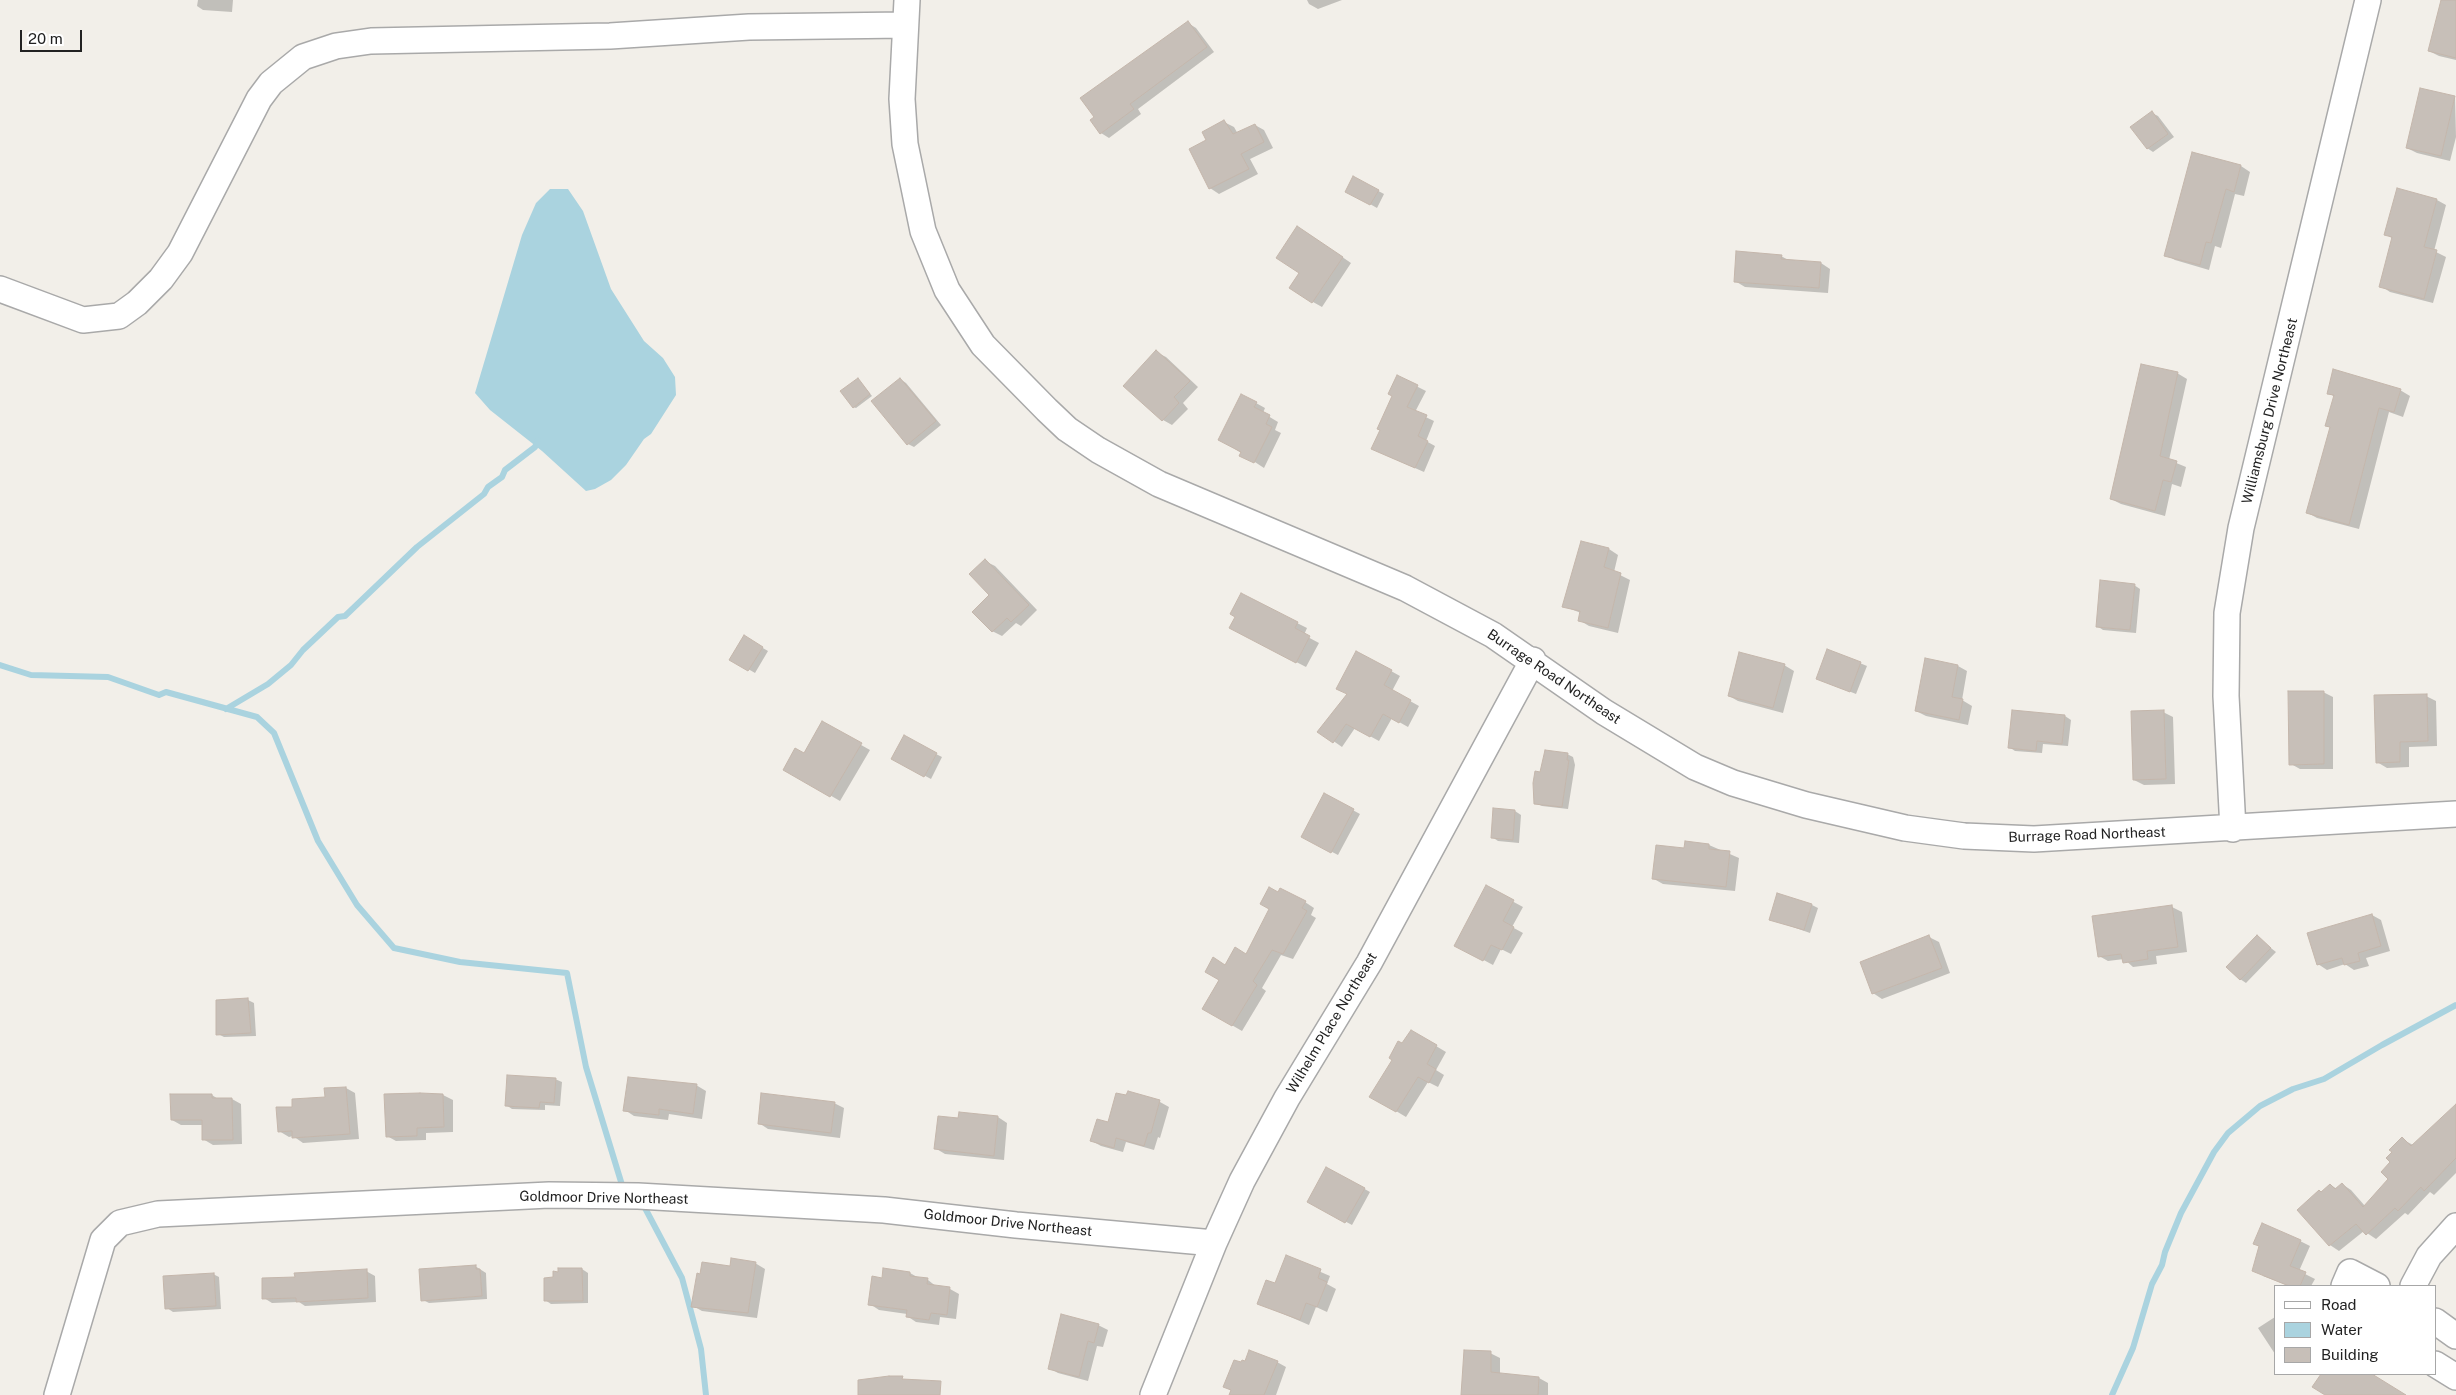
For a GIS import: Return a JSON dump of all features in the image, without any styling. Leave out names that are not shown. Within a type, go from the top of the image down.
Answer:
[{"type":"street","name":"Burrage Road Northeast","points":[[907,0],[902,99],[905,144],[923,232],[947,290],[983,345],[1046,410],[1098,450],[1160,484],[1405,588],[1493,635],[1533,660],[1604,712],[1686,763],[1732,783],[1806,805],[1905,828],[1964,836],[2034,840],[2456,814]]},
{"type":"street","name":"Williamsburg Drive Northeast","points":[[2233,829],[2226,696],[2227,613],[2241,528],[2368,0]]},
{"type":"street","points":[[0,289],[83,320],[120,316],[138,303],[161,279],[180,253],[259,99],[271,83],[303,57],[336,46],[371,41],[610,36],[748,27],[905,25]]},
{"type":"street","name":"Wilhelm Place Northeast","points":[[1153,1395],[1214,1242],[1242,1181],[1283,1106],[1369,963],[1533,660]]},
{"type":"street","name":"Goldmoor Drive Northeast","points":[[57,1395],[103,1240],[120,1223],[158,1214],[549,1195],[638,1196],[884,1210],[1016,1225],[1214,1242]]},
{"type":"street","points":[[2414,1285],[2429,1256],[2456,1226]]},
{"type":"street","points":[[2344,1285],[2350,1272],[2375,1285]]},
{"type":"street","points":[[2436,1322],[2456,1336]]},
{"type":"street","points":[[2436,1365],[2456,1377]]},
{"type":"water","points":[[550,189],[568,189],[583,211],[611,289],[644,341],[663,358],[675,377],[676,395],[651,434],[644,439],[626,465],[611,480],[595,489],[586,491],[542,451],[490,410],[475,393],[522,235],[536,203]]},
{"type":"building","points":[[2441,0],[2456,0],[2456,58],[2428,51]]},
{"type":"building","points":[[1188,21],[1207,47],[1130,104],[1134,109],[1100,134],[1090,120],[1094,117],[1080,98]]},
{"type":"building","points":[[2420,88],[2455,96],[2441,156],[2406,148]]},
{"type":"building","points":[[2152,111],[2168,134],[2147,149],[2130,127]]},
{"type":"building","points":[[1224,120],[1233,134],[1255,124],[1264,142],[1241,154],[1249,169],[1209,189],[1189,149],[1206,140],[1202,132]]},
{"type":"building","points":[[2192,152],[2241,165],[2234,192],[2226,189],[2211,243],[2206,242],[2200,265],[2164,256]]},
{"type":"building","points":[[1353,176],[1379,190],[1370,205],[1345,192]]},
{"type":"building","points":[[2397,188],[2437,199],[2424,247],[2437,250],[2424,299],[2379,287],[2392,237],[2384,235]]},
{"type":"building","points":[[1297,226],[1343,257],[1312,303],[1289,288],[1299,273],[1276,258]]},
{"type":"building","points":[[1736,251],[1782,255],[1781,259],[1821,262],[1819,288],[1734,282]]},
{"type":"building","points":[[1156,350],[1190,381],[1174,397],[1179,403],[1162,421],[1123,386]]},
{"type":"building","points":[[2141,364],[2178,372],[2160,456],[2177,461],[2171,482],[2163,480],[2155,511],[2110,499]]},
{"type":"building","points":[[2333,369],[2401,389],[2394,412],[2379,408],[2349,525],[2306,513],[2330,427],[2325,426],[2334,395],[2327,394]]},
{"type":"building","points":[[1397,375],[1418,385],[1407,407],[1427,415],[1418,436],[1428,441],[1415,468],[1371,449],[1380,430],[1377,429],[1392,396],[1388,394]]},
{"type":"building","points":[[858,378],[870,394],[853,408],[840,391]]},
{"type":"building","points":[[900,378],[936,421],[907,445],[871,401]]},
{"type":"building","points":[[1241,394],[1257,402],[1254,407],[1270,415],[1266,424],[1272,427],[1254,463],[1239,456],[1241,452],[1218,440]]},
{"type":"building","points":[[1581,541],[1609,548],[1604,567],[1621,573],[1608,628],[1578,621],[1580,611],[1562,607]]},
{"type":"building","points":[[985,559],[1029,605],[1011,622],[1007,618],[992,632],[972,612],[989,595],[969,574]]},
{"type":"building","points":[[2100,580],[2135,584],[2130,630],[2096,627]]},
{"type":"building","points":[[1241,593],[1298,622],[1295,628],[1310,636],[1296,663],[1229,628],[1235,617],[1230,614]]},
{"type":"building","points":[[744,635],[763,647],[748,671],[729,660]]},
{"type":"building","points":[[1827,649],[1861,662],[1850,692],[1816,679]]},
{"type":"building","points":[[1356,651],[1392,670],[1384,685],[1411,700],[1399,723],[1383,714],[1370,737],[1346,724],[1333,743],[1317,732],[1347,694],[1336,689]]},
{"type":"building","points":[[1739,652],[1785,664],[1773,708],[1728,696]]},
{"type":"building","points":[[1925,658],[1958,665],[1952,697],[1963,699],[1959,720],[1915,711]]},
{"type":"building","points":[[2288,691],[2324,691],[2324,764],[2289,765]]},
{"type":"building","points":[[2427,694],[2428,741],[2400,742],[2400,762],[2376,763],[2374,695]]},
{"type":"building","points":[[2012,710],[2065,715],[2062,744],[2037,741],[2036,751],[2008,748]]},
{"type":"building","points":[[2164,710],[2166,779],[2133,780],[2131,711]]},
{"type":"building","points":[[822,721],[862,743],[830,797],[783,770],[795,748],[804,753]]},
{"type":"building","points":[[904,735],[937,753],[924,777],[891,759]]},
{"type":"building","points":[[1545,750],[1568,753],[1567,760],[1569,760],[1562,807],[1534,804],[1533,783],[1535,771],[1540,772]]},
{"type":"building","points":[[1324,793],[1354,809],[1331,853],[1301,837]]},
{"type":"building","points":[[1493,808],[1515,810],[1513,840],[1491,838]]},
{"type":"building","points":[[1685,841],[1709,844],[1709,849],[1730,851],[1726,887],[1652,879],[1656,845],[1684,848]]},
{"type":"building","points":[[1486,885],[1514,900],[1503,921],[1514,927],[1502,950],[1491,945],[1483,961],[1454,946]]},
{"type":"building","points":[[1269,887],[1278,892],[1280,888],[1306,901],[1302,908],[1307,911],[1283,954],[1272,950],[1253,981],[1257,985],[1232,1026],[1202,1009],[1219,980],[1205,972],[1213,957],[1225,965],[1235,947],[1246,954],[1269,909],[1260,904]]},
{"type":"building","points":[[1777,893],[1812,904],[1804,930],[1769,920]]},
{"type":"building","points":[[2172,905],[2178,947],[2147,951],[2148,959],[2123,963],[2121,954],[2098,957],[2092,916]]},
{"type":"building","points":[[2372,914],[2381,946],[2358,953],[2360,961],[2344,965],[2342,958],[2317,965],[2307,933]]},
{"type":"building","points":[[1929,935],[1942,968],[1872,994],[1860,962]]},
{"type":"building","points":[[2257,935],[2271,948],[2240,980],[2226,967]]},
{"type":"building","points":[[248,998],[251,1033],[216,1035],[216,1000]]},
{"type":"building","points":[[1411,1030],[1437,1045],[1427,1064],[1436,1069],[1429,1083],[1418,1077],[1396,1112],[1369,1097],[1392,1060],[1389,1058],[1398,1041],[1402,1043]]},
{"type":"building","points":[[507,1075],[556,1078],[554,1103],[540,1102],[539,1108],[505,1106]]},
{"type":"building","points":[[628,1077],[697,1084],[693,1114],[659,1109],[659,1115],[623,1111]]},
{"type":"building","points":[[346,1087],[350,1134],[292,1138],[292,1131],[278,1132],[276,1107],[292,1107],[292,1099],[325,1097],[324,1088]]},
{"type":"building","points":[[1128,1091],[1160,1100],[1151,1133],[1148,1133],[1144,1146],[1116,1138],[1114,1148],[1090,1141],[1097,1119],[1108,1122],[1116,1093],[1126,1095]]},
{"type":"building","points":[[761,1093],[835,1102],[831,1133],[758,1124]]},
{"type":"building","points":[[170,1094],[212,1094],[212,1098],[232,1098],[233,1140],[202,1140],[202,1120],[171,1120]]},
{"type":"building","points":[[384,1094],[443,1094],[444,1127],[417,1128],[417,1136],[386,1137]]},
{"type":"building","points":[[2456,1104],[2456,1158],[2424,1191],[2421,1187],[2398,1211],[2395,1208],[2366,1235],[2356,1224],[2329,1246],[2297,1210],[2319,1190],[2321,1192],[2330,1184],[2335,1189],[2342,1183],[2363,1207],[2388,1179],[2381,1172],[2390,1162],[2386,1158],[2392,1152],[2389,1150],[2402,1137],[2411,1146]]},
{"type":"building","points":[[959,1112],[998,1116],[994,1156],[934,1149],[938,1116],[958,1118]]},
{"type":"building","points":[[1326,1167],[1365,1188],[1345,1223],[1307,1202]]},
{"type":"building","points":[[2262,1223],[2301,1240],[2290,1266],[2306,1272],[2300,1285],[2287,1285],[2252,1271],[2259,1246],[2253,1244]]},
{"type":"building","points":[[1286,1255],[1321,1269],[1318,1278],[1327,1282],[1317,1307],[1306,1303],[1300,1320],[1257,1304],[1266,1280],[1275,1283]]},
{"type":"building","points":[[731,1258],[756,1262],[748,1313],[691,1307],[697,1273],[700,1274],[702,1262],[730,1266]]},
{"type":"building","points":[[476,1265],[476,1269],[480,1269],[482,1296],[421,1301],[419,1269]]},
{"type":"building","points":[[558,1268],[582,1268],[583,1301],[544,1301],[544,1278],[553,1277],[553,1271],[558,1272]]},
{"type":"building","points":[[883,1268],[910,1272],[910,1276],[928,1278],[927,1284],[950,1287],[947,1315],[931,1313],[929,1320],[906,1317],[907,1310],[868,1305],[872,1276],[882,1278]]},
{"type":"building","points":[[367,1269],[368,1298],[296,1302],[296,1298],[262,1299],[262,1278],[295,1277],[294,1273]]},
{"type":"building","points":[[214,1273],[216,1306],[165,1309],[163,1276]]},
{"type":"building","points":[[1061,1314],[1099,1324],[1094,1343],[1088,1341],[1079,1377],[1048,1369]]},
{"type":"building","points":[[1249,1350],[1278,1361],[1264,1395],[1229,1395],[1231,1390],[1223,1387],[1234,1360],[1245,1361]]},
{"type":"building","points":[[1464,1350],[1491,1351],[1491,1372],[1539,1377],[1538,1395],[1461,1395]]},
{"type":"building","points":[[2320,1375],[2374,1375],[2406,1395],[2325,1395],[2312,1387]]},
{"type":"building","points":[[903,1376],[902,1379],[941,1381],[940,1395],[858,1395],[858,1380]]},
{"type":"waterway","points":[[226,709],[268,684],[291,665],[303,650],[338,617],[345,616],[417,547],[484,494],[488,487],[502,477],[505,470],[535,447],[538,440]]},
{"type":"waterway","points":[[0,665],[31,675],[108,677],[159,695],[166,692],[257,717],[274,733],[318,841],[357,905],[394,948],[460,962],[567,973],[586,1067],[622,1185]]},
{"type":"waterway","points":[[2112,1395],[2133,1348],[2152,1284],[2162,1265],[2165,1252],[2181,1213],[2214,1152],[2228,1133],[2260,1106],[2293,1089],[2324,1079],[2456,1005]]},
{"type":"waterway","points":[[645,1208],[682,1278],[701,1349],[706,1395]]}]
